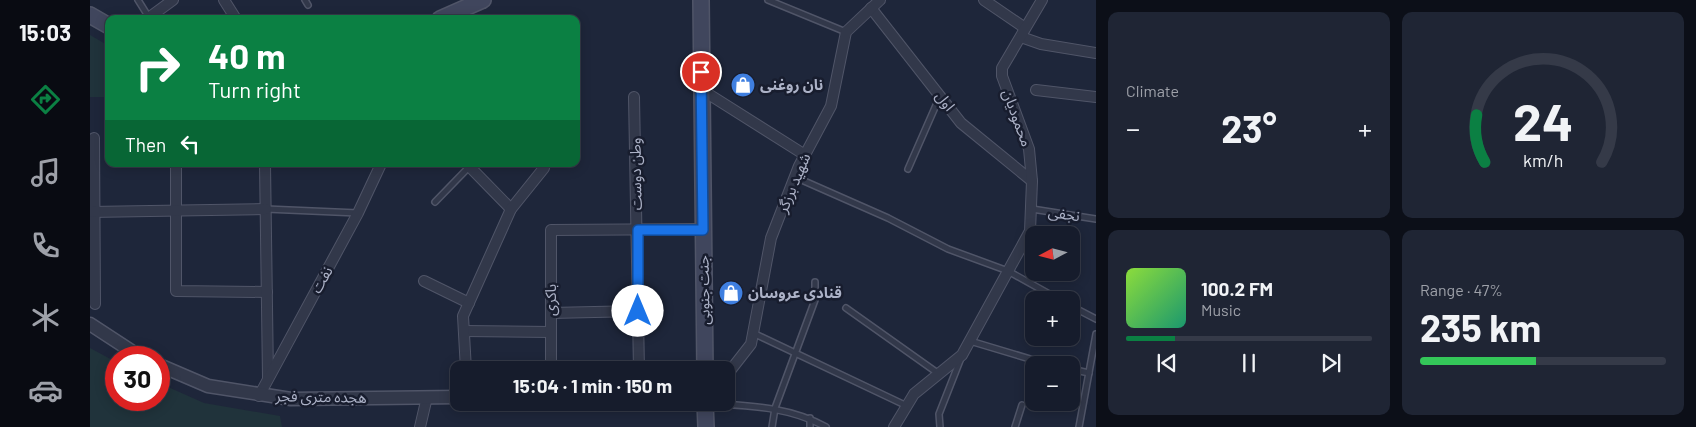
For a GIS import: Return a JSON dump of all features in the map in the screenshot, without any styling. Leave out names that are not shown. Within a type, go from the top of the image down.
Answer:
[{"type":"main road","points":[[449,15],[483,0]]},
{"type":"main road","name":"جنت جنوبی","points":[[701,0],[705,361]]},
{"type":"main road","points":[[90,15],[105,24]]},
{"type":"main road","points":[[705,411],[706,427]]},
{"type":"street","points":[[151,15],[173,0]]},
{"type":"street","points":[[224,0],[233,15]]},
{"type":"street","points":[[846,32],[880,0]]},
{"type":"street","points":[[984,0],[1023,33],[1041,44],[1096,53]]},
{"type":"street","name":"محمودیان","points":[[894,427],[914,394],[962,355],[1030,231],[1032,181],[1030,149],[1002,76],[1002,68],[1042,0]]},
{"type":"street","name":"اول","points":[[872,8],[961,123],[1032,181]]},
{"type":"street","name":"شهید برزگر","points":[[735,364],[751,344],[771,238],[805,154],[832,106],[846,32]]},
{"type":"street","points":[[702,90],[805,154]]},
{"type":"street","points":[[1036,90],[1096,97]]},
{"type":"street","name":"وطن دوست","points":[[634,97],[638,230],[639,361]]},
{"type":"street","points":[[94,138],[92,212],[95,304]]},
{"type":"street","points":[[176,167],[176,291],[267,292]]},
{"type":"street","points":[[265,167],[268,379]]},
{"type":"street","name":"نفت","points":[[259,396],[358,213],[380,167]]},
{"type":"street","points":[[470,167],[511,209]]},
{"type":"street","points":[[466,361],[463,316],[511,209],[544,168]]},
{"type":"street","points":[[92,212],[266,209]]},
{"type":"street","name":"باکری","points":[[551,361],[551,230],[638,230]]},
{"type":"street","points":[[638,230],[703,230]]},
{"type":"street","points":[[424,281],[469,303]]},
{"type":"street","points":[[551,313],[638,311]]},
{"type":"street","points":[[90,324],[124,346]]},
{"type":"street","points":[[464,331],[551,332]]},
{"type":"street","name":"هجده متری فجر","points":[[170,370],[208,386],[259,396],[291,399],[450,397]]},
{"type":"street","points":[[420,427],[427,397]]},
{"type":"lane","points":[[138,0],[147,15]]},
{"type":"lane","points":[[768,0],[846,32]]},
{"type":"lane","points":[[908,169],[940,96]]},
{"type":"lane","points":[[435,202],[466,167]]},
{"type":"lane","points":[[795,176],[888,218],[948,249],[1008,271],[1044,291]]},
{"type":"lane","points":[[266,209],[358,213]]},
{"type":"lane","name":"نجفی","points":[[1032,209],[1096,219]]},
{"type":"lane","points":[[772,427],[774,408],[815,300],[815,282]]},
{"type":"lane","points":[[846,308],[939,374]]},
{"type":"lane","points":[[1080,311],[1096,319]]},
{"type":"lane","points":[[753,333],[907,406]]},
{"type":"lane","points":[[1079,427],[1096,334]]},
{"type":"lane","points":[[970,341],[1025,358]]},
{"type":"lane","points":[[940,427],[939,414],[962,355]]},
{"type":"lane","points":[[1080,371],[1089,373]]},
{"type":"lane","points":[[735,405],[774,408],[810,418],[826,427]]},
{"type":"lane","points":[[1015,427],[1022,405]]},
{"type":"lane","points":[[810,418],[810,427]]},
{"type":"shaded area","points":[[90,35],[105,44],[105,97],[90,97]]},
{"type":"shaded area","points":[[90,348],[105,356],[105,411],[170,411],[170,388],[204,403],[280,416],[282,427],[90,427]]},
{"type":"place","name":"نان روغنی","points":[[743,85]]},
{"type":"place","name":"قنادی عروسان","points":[[731,293]]},
{"type":"route","points":[[638,311],[638,230],[703,230],[701,72]]}]
